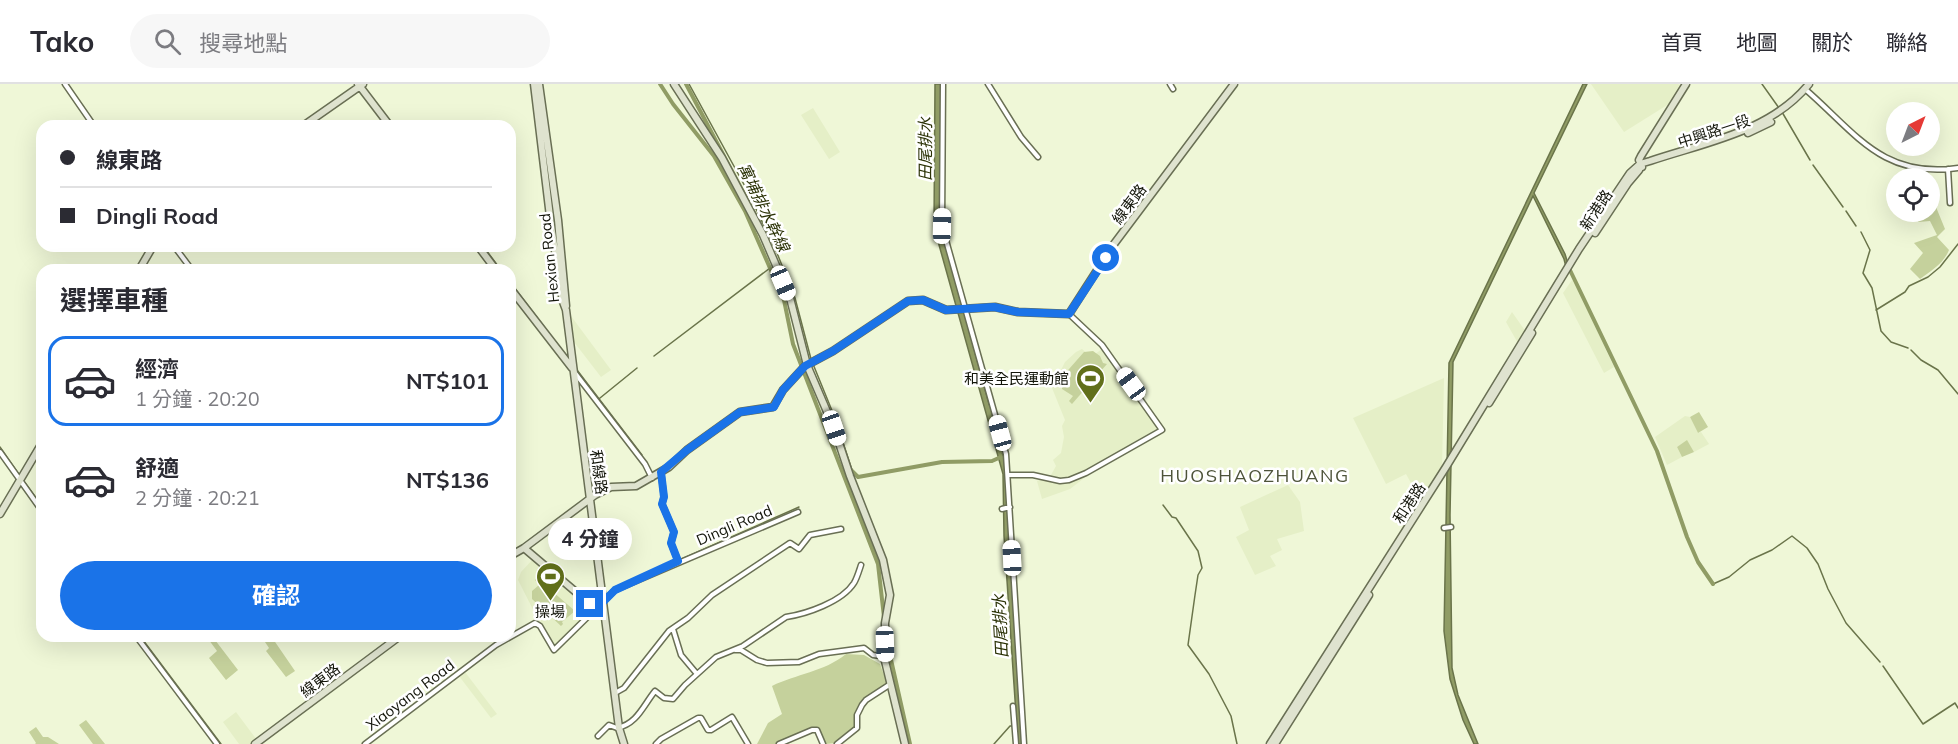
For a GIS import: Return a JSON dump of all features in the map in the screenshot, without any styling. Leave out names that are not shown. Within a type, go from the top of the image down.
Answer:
[{"type":"street","points":[[65,84],[90,120]]},
{"type":"street","name":"Hexian Road","points":[[534,84],[551,225],[566,310]]},
{"type":"street","name":"Hexian Road","points":[[539,84],[558,220],[566,310]]},
{"type":"street","points":[[674,84],[722,158],[763,236],[790,298],[808,365],[883,560],[890,595],[885,623],[885,661],[905,744]]},
{"type":"street","points":[[943,84],[942,226],[1006,454],[1024,744]]},
{"type":"street","points":[[987,84],[1021,137],[1038,157]]},
{"type":"street","points":[[1170,84],[1173,89]]},
{"type":"street","name":"線東路","points":[[1069,314],[1114,244],[1234,84]]},
{"type":"street","name":"新港路","points":[[1566,274],[1641,166],[1639,160],[1644,150],[1686,84]]},
{"type":"street","name":"中興路一段","points":[[1641,166],[1759,129],[1791,109],[1807,88],[1814,84]]},
{"type":"street","points":[[311,120],[360,85],[386,120]]},
{"type":"street","points":[[1807,88],[1873,151],[1904,165],[1932,170],[1958,168]]},
{"type":"street","points":[[1948,169],[1950,203]]},
{"type":"street","name":"和港路","points":[[1270,744],[1414,520],[1566,274]]},
{"type":"street","points":[[516,296],[645,464],[652,478]]},
{"type":"street","points":[[516,553],[590,499],[610,488],[636,486],[652,478],[740,412],[774,407],[783,390],[808,365],[881,321],[908,301],[923,300],[946,310],[994,307],[1018,312],[1069,314],[1102,345],[1162,429],[1086,473],[1069,480],[1060,481],[1025,474],[1009,476]]},
{"type":"street","name":"和線路","points":[[566,310],[619,728],[624,744]]},
{"type":"street","points":[[0,452],[36,503]]},
{"type":"street","points":[[0,514],[36,454]]},
{"type":"street","name":"Dingli Road","points":[[661,472],[664,497],[662,504],[674,532],[671,543],[678,561]]},
{"type":"street","points":[[1002,509],[1010,507]]},
{"type":"street","name":"Dingli Road","points":[[603,602],[615,590],[678,561],[798,512]]},
{"type":"street","points":[[1444,528],[1451,527]]},
{"type":"street","points":[[615,693],[624,688],[673,629],[712,595],[792,543],[800,549],[810,535],[840,529]]},
{"type":"street","points":[[524,548],[590,604],[603,602]]},
{"type":"street","points":[[598,736],[609,725],[619,728],[635,719],[645,708],[653,693],[657,692],[669,700],[673,699],[716,657],[743,646],[786,616],[808,613],[836,599],[854,583],[861,565]]},
{"type":"street","name":"Xiaoyang Road","points":[[516,634],[535,623],[540,626],[554,650],[603,602]]},
{"type":"street","points":[[673,629],[681,656],[697,674]]},
{"type":"street","points":[[140,642],[217,744]]},
{"type":"street","name":"線東路","points":[[255,744],[392,642]]},
{"type":"street","name":"Xiaoyang Road","points":[[366,744],[501,642]]},
{"type":"street","points":[[734,650],[741,650],[767,663],[799,662],[819,654],[864,648],[873,655],[881,656]]},
{"type":"street","name":"和港路","points":[[1275,744],[1318,671]]},
{"type":"street","points":[[837,744],[857,728],[857,715],[866,700],[889,685]]},
{"type":"street","points":[[1013,706],[1016,744]]},
{"type":"street","points":[[656,744],[699,718],[708,730],[711,730],[732,717],[748,744]]},
{"type":"street","points":[[779,744],[812,730],[817,730],[823,744]]},
{"type":"shaded area","points":[[935,84],[941,84],[941,227],[1005,463],[1023,744],[1018,744],[1004,536],[1003,474],[934,227]]},
{"type":"shaded area","points":[[1583,84],[1587,84],[1534,193],[1568,264],[1566,267],[1533,196],[1453,362],[1450,515],[1452,668],[1458,695],[1478,744],[1474,744],[1463,720],[1450,679],[1444,631],[1449,363]]},
{"type":"shaded area","points":[[1591,84],[1678,84],[1682,86],[1672,102],[1624,132]]},
{"type":"shaded area","points":[[813,108],[840,152],[829,159],[801,115]]},
{"type":"shaded area","points":[[1940,217],[1945,229],[1937,237],[1949,250],[1941,263],[1920,279],[1910,269],[1923,253],[1914,243],[1937,235],[1930,222],[1940,222]]},
{"type":"shaded area","points":[[1572,280],[1614,367],[1604,373],[1563,293]]},
{"type":"shaded area","points":[[1512,312],[1526,332],[1519,345],[1506,322]]},
{"type":"shaded area","points":[[571,316],[611,370],[601,377],[574,342]]},
{"type":"shaded area","points":[[1082,349],[1091,357],[1102,349],[1159,429],[1119,451],[1070,489],[1042,499],[1037,481],[1051,475],[1056,466],[1053,460],[1061,453],[1064,437],[1062,426],[1065,420],[1052,388],[1065,362]]},
{"type":"shaded area","points":[[1093,351],[1100,356],[1103,363],[1107,364],[1072,404],[1069,401],[1073,396],[1062,389],[1062,377],[1084,352]]},
{"type":"shaded area","points":[[1444,378],[1442,467],[1421,501],[1406,474],[1386,484],[1353,418]]},
{"type":"shaded area","points":[[1699,412],[1708,427],[1698,433],[1690,417]]},
{"type":"shaded area","points":[[1685,416],[1690,417],[1698,433],[1701,432],[1709,444],[1694,452],[1687,441],[1677,447],[1682,457],[1667,465],[1655,437]]},
{"type":"shaded area","points":[[1687,440],[1694,452],[1682,457],[1677,447]]},
{"type":"shaded area","points":[[1288,485],[1300,502],[1304,531],[1277,539],[1282,550],[1270,556],[1276,566],[1255,575],[1236,537],[1249,530],[1240,507]]},
{"type":"shaded area","points":[[534,558],[595,607],[556,647],[549,641],[518,580],[521,572]]},
{"type":"shaded area","points":[[537,578],[575,611],[562,622],[561,626],[532,599],[532,591],[539,585],[535,580]]},
{"type":"shaded area","points":[[210,642],[217,642],[238,670],[226,680],[209,658],[217,651]]},
{"type":"shaded area","points":[[265,642],[275,642],[295,671],[286,677],[266,651],[269,648]]},
{"type":"shaded area","points":[[846,654],[864,655],[880,664],[887,683],[869,696],[859,707],[855,720],[856,728],[835,743],[826,744],[821,732],[815,727],[776,744],[757,744],[768,723],[782,714],[772,686],[829,665]]},
{"type":"shaded area","points":[[465,672],[497,714],[491,718],[459,676]]},
{"type":"shaded area","points":[[236,712],[257,740],[252,744],[239,744],[223,722]]},
{"type":"shaded area","points":[[86,720],[105,744],[93,744],[79,725]]},
{"type":"shaded area","points":[[36,727],[43,737],[48,737],[59,744],[35,744],[29,732]]},
{"type":"waterway","points":[[660,84],[714,156],[745,211],[784,300],[793,344],[878,564],[884,617]]},
{"type":"waterway","name":"寓埔排水幹線","points":[[686,84],[762,228]]},
{"type":"waterway","name":"寓埔排水幹線","points":[[689,84],[747,190],[777,253],[795,298],[811,359]]},
{"type":"waterway","points":[[1762,84],[1779,108]]},
{"type":"waterway","points":[[1782,112],[1810,160]]},
{"type":"waterway","points":[[1813,165],[1843,207]]},
{"type":"waterway","points":[[1846,211],[1856,226]]},
{"type":"waterway","points":[[1861,232],[1870,250],[1863,273],[1872,288],[1881,331],[1891,342],[1908,348]]},
{"type":"waterway","points":[[1876,310],[1905,292],[1909,286],[1928,277],[1940,267],[1958,244]]},
{"type":"waterway","points":[[488,252],[496,264]]},
{"type":"waterway","points":[[1568,266],[1657,451],[1698,562],[1713,584]]},
{"type":"waterway","points":[[654,356],[770,268]]},
{"type":"waterway","points":[[516,290],[545,328]]},
{"type":"waterway","points":[[1911,350],[1921,360],[1938,370],[1958,394]]},
{"type":"waterway","name":"寓埔排水幹線","points":[[813,364],[835,418],[852,470]]},
{"type":"waterway","points":[[600,398],[637,368]]},
{"type":"waterway","points":[[577,370],[642,455]]},
{"type":"waterway","name":"田尾排水","points":[[990,408],[1001,450]]},
{"type":"waterway","points":[[0,447],[20,476]]},
{"type":"waterway","name":"寓埔排水幹線","points":[[850,469],[858,477],[942,462],[992,461],[1001,457]]},
{"type":"waterway","points":[[23,480],[36,498]]},
{"type":"waterway","points":[[1163,505],[1172,517],[1176,518],[1198,551],[1202,568],[1198,575],[1188,645],[1209,674],[1231,716],[1237,744]]},
{"type":"waterway","points":[[616,588],[799,507]]},
{"type":"waterway","points":[[1713,584],[1729,577],[1750,560],[1772,550],[1792,536],[1807,548],[1818,564],[1846,623],[1880,662]]},
{"type":"waterway","points":[[144,642],[221,744]]},
{"type":"waterway","points":[[887,642],[910,744]]},
{"type":"waterway","points":[[1883,666],[1923,724],[1955,703],[1958,708]]},
{"type":"waterway","points":[[994,744],[1010,726],[1015,726]]},
{"type":"place","name":"和美全民運動館","points":[[1090,404]]},
{"type":"place","name":"操場","points":[[550,602]]},
{"type":"district","name":"HUOSHAOZHUANG","points":[[1255,475]]},
{"type":"route","points":[[590,604],[603,602],[615,590],[678,561],[671,543],[674,532],[662,504],[664,497],[661,472],[740,412],[774,407],[783,390],[805,366],[881,321],[908,301],[923,300],[946,310],[994,307],[1018,312],[1069,314],[1106,258]]}]
